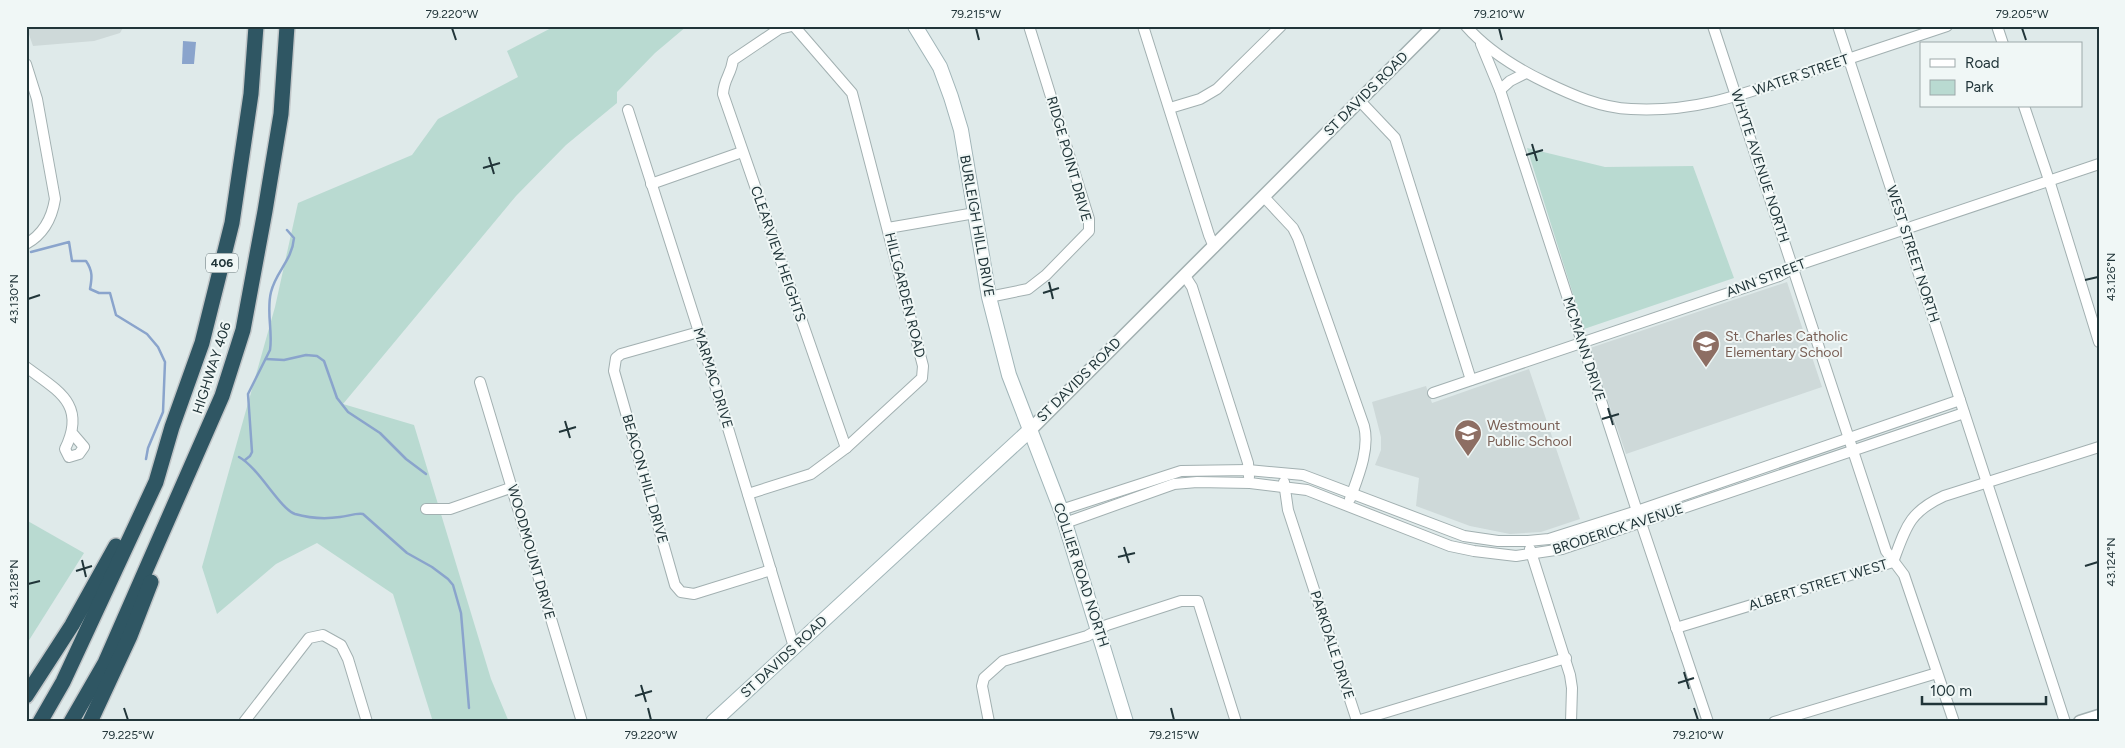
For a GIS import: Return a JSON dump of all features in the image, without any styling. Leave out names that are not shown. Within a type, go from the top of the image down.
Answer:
[{"type":"highway","points":[[251,26],[251,94]]},
{"type":"highway","name":"HIGHWAY 406","points":[[40,722],[63,682],[156,482],[172,427],[202,343],[232,223],[251,94],[256,26]]},
{"type":"highway","name":"HIGHWAY 406","points":[[71,722],[105,663],[222,396],[242,330],[281,114],[288,26]]},
{"type":"highway","points":[[281,114],[292,26]]},
{"type":"highway","points":[[90,722],[130,636],[222,396]]},
{"type":"highway","points":[[26,696],[72,625],[102,573],[172,427]]},
{"type":"main road","name":"BURLEIGH HILL DRIVE","points":[[915,26],[940,67],[952,97],[961,130],[989,297],[1009,376],[1030,430]]},
{"type":"main road","name":"COLLIER ROAD NORTH","points":[[1030,430],[1063,516],[1126,722]]},
{"type":"main road","name":"ST DAVIDS ROAD","points":[[713,722],[1030,430]]},
{"type":"street","name":"CLEARVIEW HEIGHTS","points":[[793,26],[779,29],[733,60],[732,71],[724,81],[723,94],[846,448]]},
{"type":"street","name":"HILLGARDEN ROAD","points":[[748,494],[811,474],[846,448],[922,378],[923,366],[852,93],[793,26]]},
{"type":"street","name":"RIDGE POINT DRIVE","points":[[989,297],[1028,289],[1046,275],[1089,231],[1089,219],[1029,26]]},
{"type":"street","points":[[1143,26],[1214,247]]},
{"type":"street","points":[[1170,108],[1200,99],[1217,89],[1281,26]]},
{"type":"street","name":"ST DAVIDS ROAD","points":[[1030,430],[1434,26]]},
{"type":"street","name":"WATER STREET","points":[[1466,26],[1481,44],[1526,73],[1574,96],[1598,104],[1630,109],[1689,108],[1736,97],[1947,26]]},
{"type":"street","name":"WHYTE AVENUE NORTH","points":[[1713,26],[1886,551],[1904,575],[1954,722]]},
{"type":"street","name":"WEST STREET NORTH","points":[[1838,26],[2065,722]]},
{"type":"street","points":[[1997,26],[2002,42]]},
{"type":"street","name":"MCMANN DRIVE","points":[[1481,44],[1500,90],[1708,722]]},
{"type":"street","points":[[26,64],[36,99],[55,199],[46,227],[35,239],[26,244]]},
{"type":"street","points":[[1500,90],[1510,81],[1526,73]]},
{"type":"street","points":[[1359,100],[1395,138],[1471,380]]},
{"type":"street","points":[[2025,108],[2099,342]]},
{"type":"street","name":"MARMAC DRIVE","points":[[628,110],[699,332],[794,647]]},
{"type":"street","points":[[651,184],[742,152]]},
{"type":"street","name":"ANN STREET","points":[[1433,393],[1779,276],[1801,264],[2099,164]]},
{"type":"street","points":[[1264,197],[1293,228],[1298,238],[1367,436],[1366,447],[1348,506]]},
{"type":"street","points":[[888,228],[975,213]]},
{"type":"street","points":[[1185,276],[1192,287],[1248,463],[1250,483]]},
{"type":"street","name":"BEACON HILL DRIVE","points":[[699,332],[621,354],[616,358],[614,371],[675,585],[681,592],[694,594],[771,570]]},
{"type":"street","points":[[26,367],[64,395],[72,412],[72,433]]},
{"type":"street","name":"WOODMOUNT DRIVE","points":[[480,382],[582,722]]},
{"type":"street","name":"BRODERICK AVENUE","points":[[1063,516],[1180,471],[1248,470],[1303,475],[1464,536],[1498,541],[1528,541],[1563,535],[1637,511],[1960,400]]},
{"type":"street","name":"BRODERICK AVENUE","points":[[1063,516],[1174,484],[1197,482],[1250,483],[1307,490],[1450,546],[1499,555],[1531,554],[1562,549],[1964,413]]},
{"type":"street","name":"ALBERT STREET WEST","points":[[1676,628],[1893,562],[1909,524],[1918,510],[1944,496],[2099,447]]},
{"type":"street","name":"PARKDALE DRIVE","points":[[1284,473],[1283,486],[1288,510],[1357,721],[1566,658]]},
{"type":"street","points":[[426,509],[450,509],[512,487]]},
{"type":"street","points":[[1528,541],[1566,658],[1572,688],[1572,722]]},
{"type":"street","points":[[989,722],[982,686],[984,678],[1004,661],[1087,636],[1107,625],[1181,601],[1198,601],[1236,722]]},
{"type":"street","points":[[244,722],[309,638],[322,635],[341,645],[348,659],[367,722]]},
{"type":"street","points":[[1774,722],[1937,673]]},
{"type":"street","points":[[2080,722],[2099,716]]},
{"type":"shaded area","points":[[26,26],[124,26],[120,33],[94,41],[33,46]]},
{"type":"shaded area","name":"St. Charles Catholic Elementary School","points":[[1787,282],[1822,387],[1626,454],[1590,348]]},
{"type":"shaded area","name":"Westmount Public School","points":[[1529,369],[1580,519],[1541,532],[1510,534],[1470,526],[1416,506],[1419,478],[1375,465],[1381,450],[1381,437],[1372,402],[1426,386],[1432,403]]},
{"type":"green space","points":[[555,26],[687,26],[655,53],[617,92],[617,103],[566,145],[516,196],[343,404],[414,425],[491,679],[509,722],[433,722],[393,594],[317,543],[276,564],[217,614],[202,567],[275,307],[298,203],[412,155],[438,119],[518,77],[507,51]]},
{"type":"green space","points":[[1527,148],[1605,167],[1693,166],[1734,278],[1584,329]]},
{"type":"green space","points":[[26,520],[84,553],[26,645]]},
{"type":"water","points":[[183,41],[196,42],[194,64],[182,64]]},
{"type":"waterway","points":[[245,460],[252,452],[248,394],[270,350],[269,307],[271,292],[276,278],[293,246],[294,238],[287,230]]},
{"type":"waterway","points":[[31,252],[69,242],[72,261],[86,261],[90,268],[90,289],[99,293],[110,293],[116,315],[147,334],[158,347],[165,362],[163,412],[148,448],[146,459]]},
{"type":"waterway","points":[[266,359],[284,360],[306,355],[317,356],[324,361],[337,398],[348,412],[380,433],[406,459],[426,474]]},
{"type":"waterway","points":[[239,457],[247,462],[289,511],[295,514],[318,518],[335,518],[363,514],[407,553],[432,567],[448,579],[453,585],[461,613],[469,708]]},
{"type":"place","name":"St. Charles Catholic Elementary School","points":[[1706,368]]},
{"type":"place","name":"Westmount Public School","points":[[1468,457]]}]
